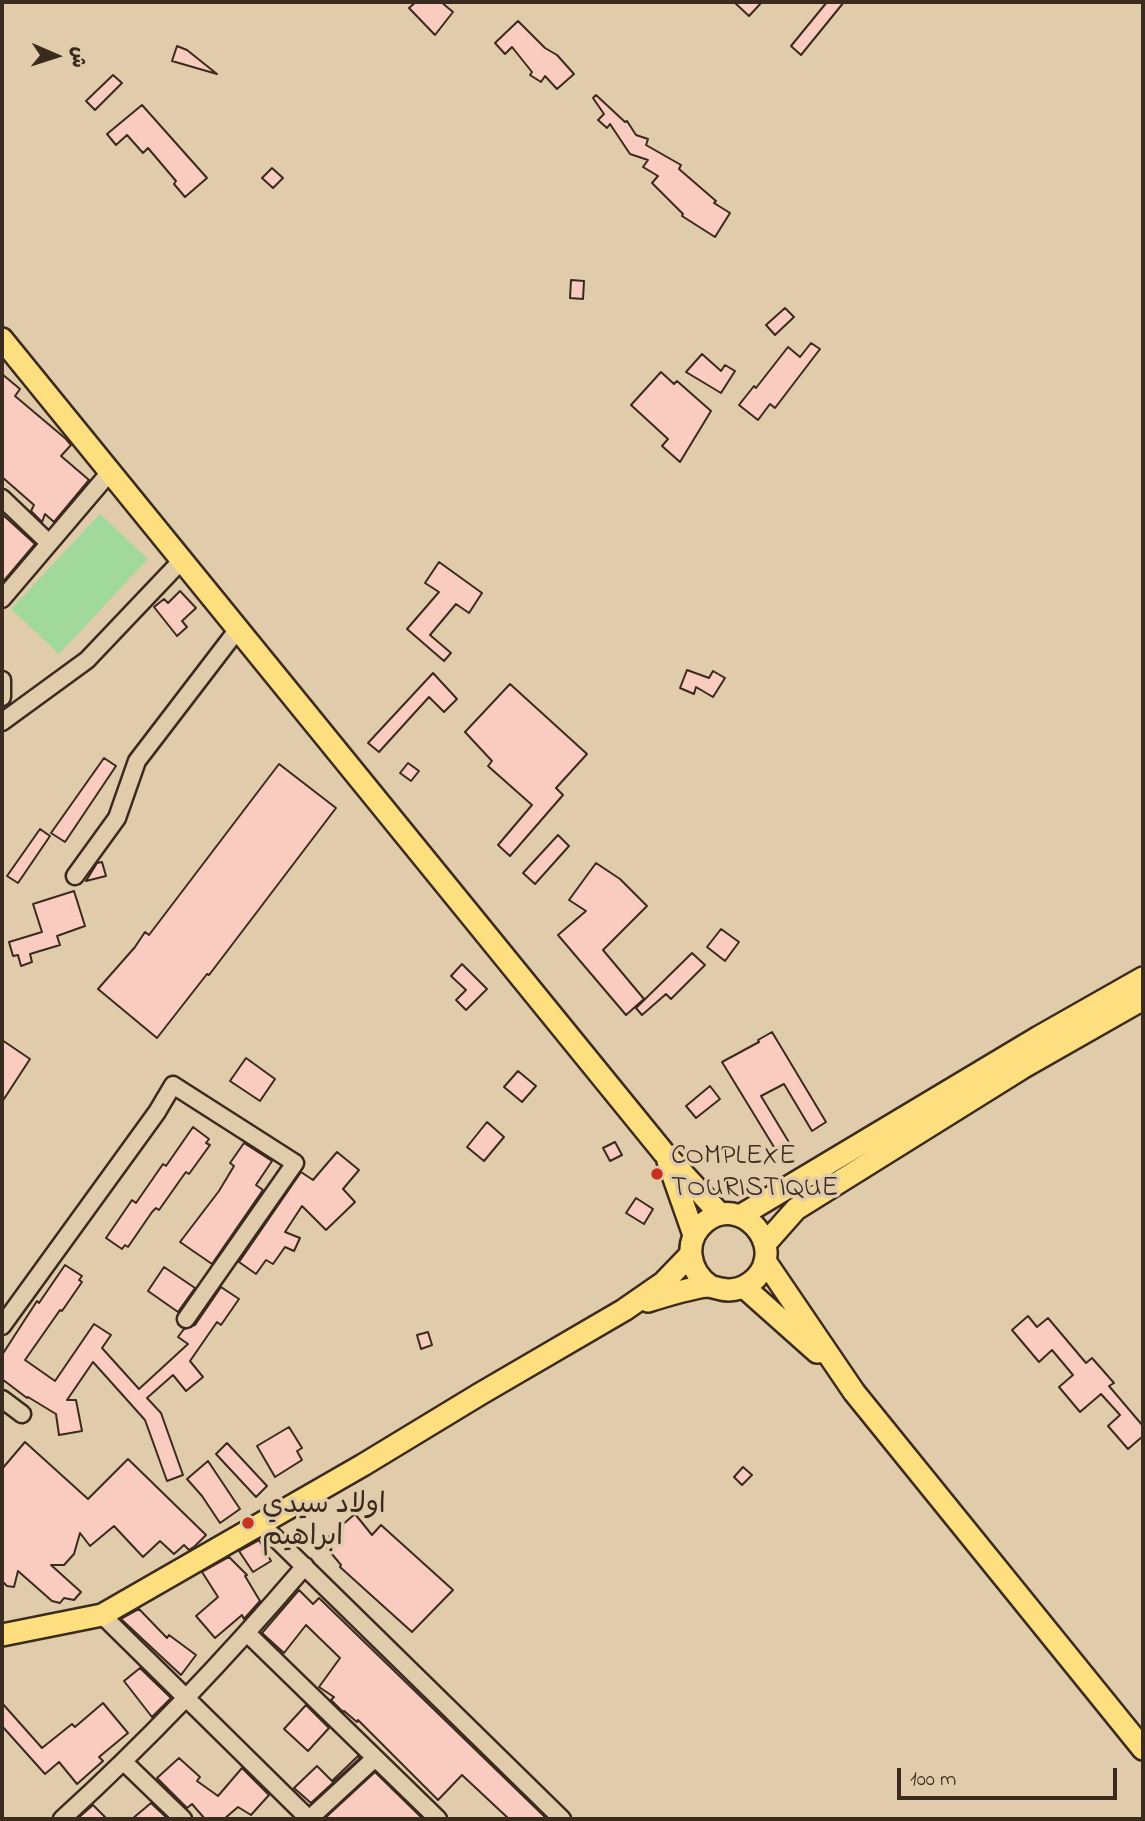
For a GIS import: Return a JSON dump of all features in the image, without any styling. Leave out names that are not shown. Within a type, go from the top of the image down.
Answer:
[{"type":"main road","points":[[2,339],[664,1153],[730,1215],[755,1225],[765,1252],[840,1372],[1143,1749]]},
{"type":"main road","points":[[2,1635],[102,1615],[262,1525],[624,1310],[663,1283],[708,1219],[730,1215],[1143,978]]},
{"type":"main road","points":[[624,1310],[670,1294],[710,1286],[724,1290],[744,1287],[757,1277],[765,1252],[796,1209],[1022,1068],[1143,999]]},
{"type":"main road","points":[[664,1153],[692,1245],[695,1271],[710,1286]]},
{"type":"main road","points":[[744,1287],[840,1372]]},
{"type":"street","points":[[2,599],[110,472]]},
{"type":"street","points":[[2,498],[49,543]]},
{"type":"street","points":[[2,722],[87,660],[182,560]]},
{"type":"street","points":[[75,876],[117,818],[137,761],[238,629]]},
{"type":"street","points":[[2,680],[2,697]]},
{"type":"street","points":[[2,1326],[158,1112],[173,1085],[295,1163],[186,1319]]},
{"type":"street","points":[[2,1399],[22,1415]]},
{"type":"street","points":[[262,1525],[562,1819]]},
{"type":"street","points":[[62,1819],[124,1762],[186,1699],[305,1566]]},
{"type":"street","points":[[102,1615],[309,1819],[375,1758]]},
{"type":"street","points":[[247,1633],[438,1819]]},
{"type":"street","points":[[124,1762],[183,1819]]},
{"type":"green space","points":[[100,514],[148,559],[59,654],[11,609]]},
{"type":"building","points":[[416,2],[441,2],[453,12],[435,35],[409,8]]},
{"type":"building","points":[[734,2],[762,2],[749,16]]},
{"type":"building","points":[[827,2],[844,2],[801,55],[791,46]]},
{"type":"building","points":[[518,21],[545,48],[557,55],[574,74],[557,89],[545,76],[541,82],[530,75],[532,72],[512,47],[505,54],[495,43]]},
{"type":"building","points":[[177,46],[187,50],[217,74],[172,61]]},
{"type":"building","points":[[113,75],[122,83],[95,110],[86,101]]},
{"type":"building","points":[[596,95],[627,121],[636,135],[648,139],[646,145],[681,165],[679,169],[716,201],[714,203],[730,213],[715,237],[682,216],[652,183],[658,176],[643,167],[648,160],[630,154],[610,124],[607,128],[598,120],[604,114],[593,98]]},
{"type":"building","points":[[142,105],[207,178],[185,197],[174,184],[176,181],[148,148],[143,153],[127,135],[116,145],[107,134]]},
{"type":"building","points":[[272,168],[283,178],[273,188],[262,178]]},
{"type":"building","points":[[571,280],[584,281],[583,299],[570,298]]},
{"type":"building","points":[[785,308],[794,317],[775,335],[766,325]]},
{"type":"building","points":[[811,343],[820,349],[775,408],[770,404],[758,420],[739,405],[788,347],[800,357]]},
{"type":"building","points":[[702,354],[721,371],[725,365],[735,371],[721,393],[686,372]]},
{"type":"building","points":[[661,372],[674,384],[677,381],[711,411],[680,462],[662,446],[668,439],[631,405]]},
{"type":"building","points":[[2,374],[20,389],[15,396],[71,445],[61,456],[89,480],[54,522],[45,514],[42,522],[31,511],[34,505],[2,477]]},
{"type":"building","points":[[2,514],[35,544],[2,583]]},
{"type":"building","points":[[439,562],[482,593],[469,613],[456,604],[430,635],[451,653],[444,661],[407,629],[439,592],[425,583]]},
{"type":"building","points":[[180,591],[196,608],[182,621],[187,627],[177,636],[154,607],[164,599],[168,603]]},
{"type":"building","points":[[687,670],[709,678],[713,671],[725,678],[713,697],[696,687],[694,694],[680,688]]},
{"type":"building","points":[[433,673],[457,699],[444,712],[429,697],[379,752],[368,743]]},
{"type":"building","points":[[510,684],[587,754],[556,788],[563,795],[510,856],[498,845],[532,805],[488,766],[492,761],[465,732]]},
{"type":"building","points":[[104,758],[116,766],[65,842],[51,833]]},
{"type":"building","points":[[408,763],[419,771],[411,781],[400,773]]},
{"type":"building","points":[[279,764],[336,808],[209,975],[207,974],[157,1038],[98,989],[145,932],[149,935]]},
{"type":"building","points":[[40,829],[50,836],[18,883],[7,876]]},
{"type":"building","points":[[558,835],[569,846],[535,884],[523,873]]},
{"type":"building","points":[[102,862],[106,876],[86,881],[97,863]]},
{"type":"building","points":[[596,863],[620,879],[647,906],[603,950],[644,999],[626,1015],[558,935],[586,911],[569,900]]},
{"type":"building","points":[[74,891],[85,926],[57,936],[60,945],[30,954],[32,962],[21,966],[18,955],[13,956],[9,942],[42,932],[33,904]]},
{"type":"building","points":[[721,929],[739,942],[725,961],[707,947]]},
{"type":"building","points":[[692,953],[705,965],[671,999],[666,994],[642,1015],[636,1008]]},
{"type":"building","points":[[462,964],[487,989],[466,1010],[456,1000],[466,990],[451,976]]},
{"type":"building","points":[[772,1032],[826,1122],[812,1131],[784,1084],[761,1096],[790,1144],[777,1152],[722,1062]]},
{"type":"building","points":[[2,1040],[30,1059],[2,1102]]},
{"type":"building","points":[[246,1058],[275,1079],[260,1101],[230,1081]]},
{"type":"building","points":[[518,1071],[536,1086],[522,1102],[504,1087]]},
{"type":"building","points":[[710,1086],[720,1099],[696,1118],[686,1106]]},
{"type":"building","points":[[487,1122],[504,1137],[484,1161],[467,1147]]},
{"type":"building","points":[[193,1127],[209,1139],[206,1143],[210,1145],[189,1174],[186,1172],[159,1210],[156,1208],[152,1212],[128,1247],[125,1245],[122,1249],[106,1238],[132,1200],[136,1203]]},
{"type":"building","points":[[615,1142],[622,1155],[610,1161],[603,1148]]},
{"type":"building","points":[[244,1143],[272,1161],[256,1185],[263,1190],[212,1264],[180,1242],[219,1191],[234,1166],[230,1163]]},
{"type":"building","points":[[337,1152],[359,1170],[343,1189],[355,1202],[326,1230],[302,1206],[285,1232],[300,1238],[294,1251],[285,1247],[273,1264],[266,1260],[256,1274],[239,1262],[301,1172],[313,1180]]},
{"type":"building","points":[[636,1198],[653,1209],[644,1224],[626,1213]]},
{"type":"building","points":[[65,1265],[82,1276],[79,1280],[82,1282],[25,1360],[55,1381],[94,1324],[111,1335],[102,1348],[139,1389],[188,1344],[178,1337],[184,1329],[195,1325],[221,1287],[239,1299],[221,1325],[217,1322],[190,1361],[203,1377],[186,1391],[173,1375],[147,1398],[161,1413],[183,1475],[167,1481],[145,1420],[93,1362],[67,1400],[76,1400],[82,1431],[59,1435],[56,1414],[27,1398],[2,1379],[2,1355],[37,1301],[39,1303]]},
{"type":"building","points":[[164,1267],[195,1288],[178,1312],[148,1291]]},
{"type":"building","points":[[1028,1316],[1037,1327],[1048,1318],[1086,1363],[1092,1358],[1114,1383],[1109,1386],[1143,1426],[1143,1436],[1128,1449],[1108,1426],[1120,1415],[1101,1394],[1080,1412],[1059,1387],[1073,1375],[1052,1350],[1039,1362],[1012,1330]]},
{"type":"building","points":[[428,1332],[432,1345],[421,1349],[417,1335]]},
{"type":"building","points":[[289,1427],[302,1448],[297,1451],[302,1460],[275,1477],[257,1446]]},
{"type":"building","points":[[25,1442],[88,1499],[128,1459],[206,1535],[189,1550],[184,1545],[174,1554],[160,1541],[143,1557],[114,1526],[90,1546],[80,1533],[74,1554],[64,1565],[51,1565],[81,1592],[74,1600],[64,1598],[60,1603],[52,1601],[18,1571],[14,1587],[7,1586],[2,1581],[2,1469]]},
{"type":"building","points":[[227,1443],[267,1486],[256,1497],[216,1454]]},
{"type":"building","points":[[208,1461],[240,1509],[220,1523],[187,1479]]},
{"type":"building","points":[[743,1467],[752,1475],[742,1485],[734,1477]]},
{"type":"building","points":[[355,1514],[372,1535],[381,1525],[453,1590],[412,1632],[340,1567],[322,1542]]},
{"type":"building","points":[[259,1540],[271,1561],[253,1572],[239,1551]]},
{"type":"building","points":[[229,1557],[247,1575],[245,1576],[260,1601],[244,1619],[242,1615],[215,1638],[196,1616],[218,1597],[202,1572]]},
{"type":"building","points":[[299,1590],[313,1604],[319,1598],[547,1819],[509,1819],[462,1775],[438,1800],[358,1720],[357,1722],[343,1712],[331,1700],[334,1697],[319,1687],[340,1658],[306,1625],[284,1653],[262,1633]]},
{"type":"building","points":[[139,1609],[167,1638],[169,1635],[196,1655],[181,1675],[121,1619]]},
{"type":"building","points":[[140,1668],[171,1698],[152,1717],[124,1681]]},
{"type":"building","points":[[2,1703],[42,1748],[72,1724],[75,1727],[103,1703],[128,1733],[99,1757],[103,1761],[77,1784],[59,1762],[45,1774],[2,1726]]},
{"type":"building","points":[[306,1705],[329,1728],[308,1751],[284,1729]]},
{"type":"building","points":[[358,1756],[360,1758],[311,1803],[294,1788],[317,1766],[332,1781]]},
{"type":"building","points":[[179,1758],[200,1777],[197,1781],[218,1796],[242,1768],[269,1795],[251,1815],[238,1807],[224,1819],[205,1819],[192,1804],[187,1808],[157,1778]]},
{"type":"building","points":[[375,1772],[423,1819],[325,1818]]},
{"type":"building","points":[[151,1803],[168,1819],[132,1819]]},
{"type":"building","points":[[93,1805],[107,1819],[77,1819]]},
{"type":"place","name":"COMPLEXE TOURISTIQUE","points":[[657,1174]]},
{"type":"place","name":"اولاد سيدي ابراهيم","points":[[248,1523]]}]
